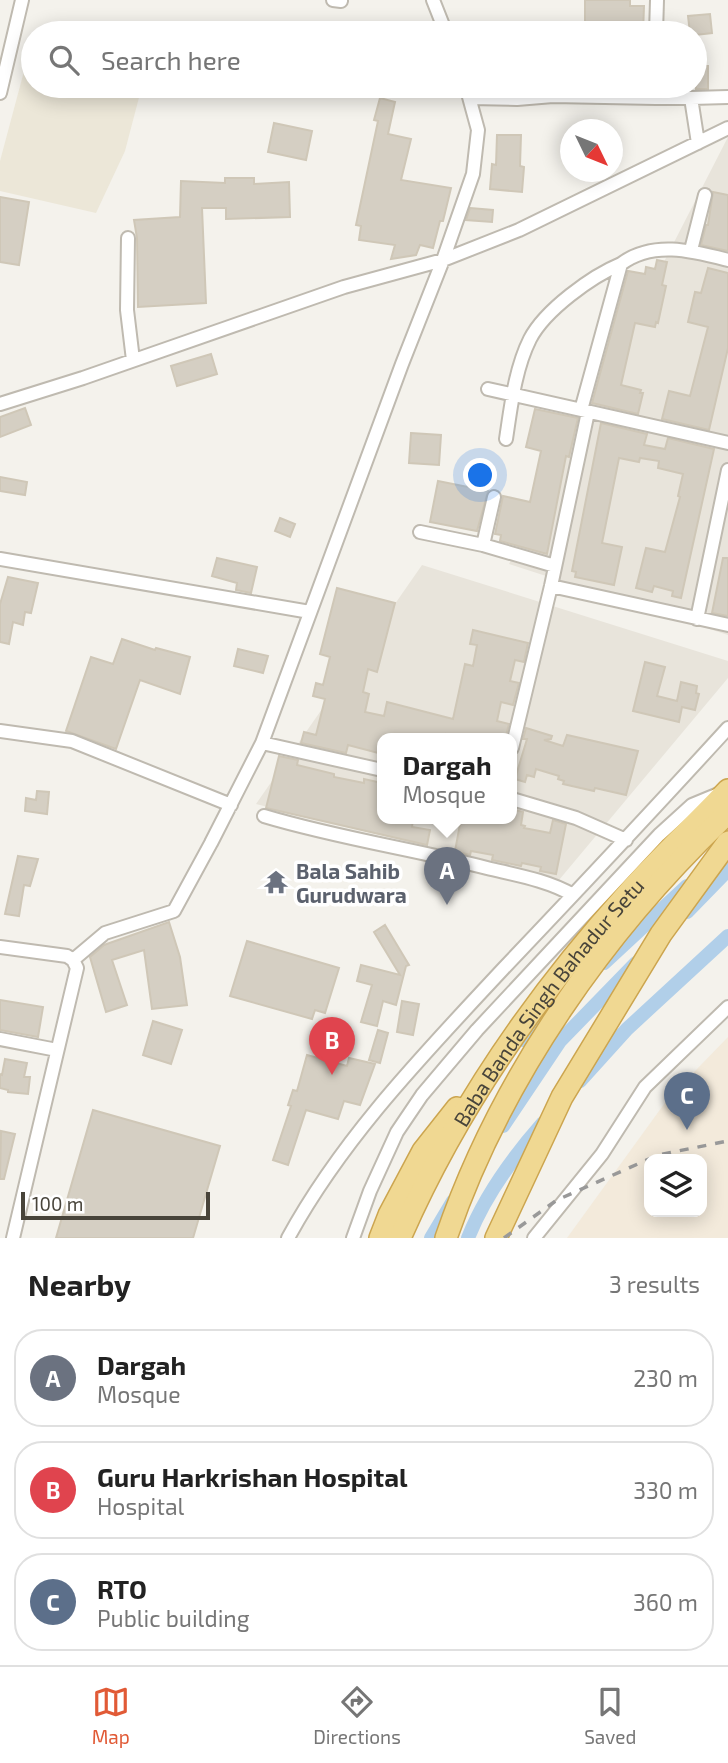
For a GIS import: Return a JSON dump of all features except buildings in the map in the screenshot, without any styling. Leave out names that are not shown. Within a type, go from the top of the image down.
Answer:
[{"type":"highway","name":"Baba Banda Singh Bahadur Setu","points":[[400,1238],[439,1158],[505,1048],[545,994],[628,893],[728,790]]},
{"type":"highway","name":"Baba Banda Singh Bahadur Setu","points":[[446,1238],[488,1138],[564,1004],[676,864],[728,813]]},
{"type":"highway","points":[[496,1238],[562,1097],[661,934],[728,842]]},
{"type":"highway","points":[[380,1238],[389,1215],[423,1151],[505,1048]]},
{"type":"street","points":[[0,93],[22,0]]},
{"type":"street","points":[[333,0],[341,1]]},
{"type":"street","points":[[433,0],[441,21]]},
{"type":"street","points":[[656,21],[657,0]]},
{"type":"street","points":[[707,98],[728,97]]},
{"type":"street","points":[[73,960],[104,933],[174,911],[262,743],[473,174],[478,130],[470,98]]},
{"type":"street","points":[[510,98],[529,98]]},
{"type":"street","points":[[691,98],[698,143]]},
{"type":"street","points":[[0,404],[344,287],[443,260],[519,230],[728,128]]},
{"type":"street","points":[[691,250],[705,195]]},
{"type":"street","points":[[128,238],[127,310],[133,360]]},
{"type":"street","points":[[506,439],[513,395],[525,352],[538,328],[583,285],[643,251],[691,250],[728,260]]},
{"type":"street","points":[[516,733],[551,586],[584,411],[621,264]]},
{"type":"street","points":[[488,389],[728,443]]},
{"type":"street","points":[[697,619],[728,470]]},
{"type":"street","points":[[483,545],[494,497]]},
{"type":"street","points":[[421,532],[483,545],[555,566]]},
{"type":"street","points":[[0,559],[310,612]]},
{"type":"street","points":[[551,586],[728,625]]},
{"type":"street","points":[[288,1238],[316,1189],[338,1158],[427,1051],[728,728]]},
{"type":"street","points":[[0,732],[72,741],[231,805]]},
{"type":"street","points":[[262,743],[377,769]]},
{"type":"street","points":[[672,789],[692,805]]},
{"type":"street","points":[[353,1238],[370,1191],[397,1132],[422,1095],[477,1030],[659,835],[692,805],[728,790]]},
{"type":"street","points":[[517,800],[576,818],[626,840]]},
{"type":"street","points":[[264,816],[346,838],[461,861],[550,884],[573,895]]},
{"type":"street","points":[[0,947],[67,956],[77,968],[13,1238]]},
{"type":"street","points":[[534,1238],[602,1154],[657,1072],[728,1007]]},
{"type":"street","points":[[0,1039],[57,1050]]},
{"type":"shaded area","points":[[21,82],[21,98],[139,98],[125,151],[96,213],[0,191],[0,161]]},
{"type":"shaded area","points":[[728,137],[728,635],[509,564]]},
{"type":"shaded area","points":[[422,565],[728,661],[728,678],[559,880],[256,804]]},
{"type":"shaded area","points":[[728,1037],[728,1238],[567,1238],[667,1100]]},
{"type":"waterway","points":[[687,912],[728,870]]},
{"type":"waterway","points":[[604,963],[687,886]]},
{"type":"waterway","points":[[580,1081],[627,1029],[728,936]]},
{"type":"waterway","points":[[503,1126],[560,1041],[636,963]]},
{"type":"waterway","points":[[523,1040],[533,1026],[558,1004]]},
{"type":"waterway","points":[[468,1238],[501,1177],[543,1123]]},
{"type":"waterway","points":[[431,1238],[453,1201]]},
{"type":"railway","points":[[504,1238],[557,1200],[658,1155],[728,1141]]},
{"type":"place","name":"Bala Sahib Gurudwara","points":[[276,882]]},
{"type":"place","name":"Dargah","points":[[447,905]]},
{"type":"place","name":"Guru Harkrishan Hospital","points":[[332,1075]]},
{"type":"place","name":"RTO","points":[[687,1130]]}]
